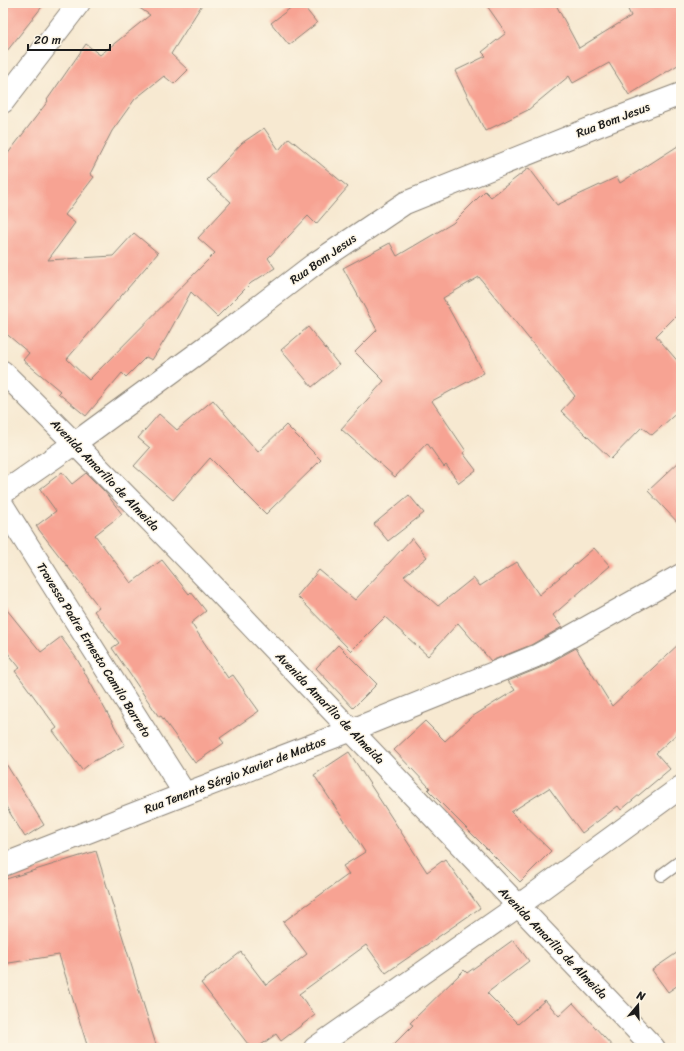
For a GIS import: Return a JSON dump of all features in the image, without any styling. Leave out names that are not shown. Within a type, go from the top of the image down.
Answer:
[{"type":"street","points":[[3,102],[79,3]]},
{"type":"street","name":"Rua Bom Jesus","points":[[3,493],[75,443],[206,347],[313,265],[405,203],[681,94]]},
{"type":"street","name":"Avenida Amarílio de Almeida","points":[[3,372],[75,443],[352,730],[654,1048]]},
{"type":"street","name":"Travessa Padre Ernesto Camilo Barreto","points":[[3,506],[185,794]]},
{"type":"street","name":"Rua Tenente Sérgio Xavier de Mattos","points":[[3,865],[352,730],[536,656],[681,575]]},
{"type":"street","points":[[315,1048],[518,906],[681,787]]},
{"type":"lane","points":[[662,875],[681,861]]},
{"type":"building","points":[[3,3],[45,3],[3,56]]},
{"type":"building","points":[[132,3],[203,3],[171,54],[188,70],[174,84],[164,76],[135,99],[112,131],[90,174],[94,177],[65,215],[75,223],[48,260],[113,256],[134,233],[158,253],[67,359],[89,380],[215,253],[198,238],[231,202],[207,180],[242,143],[264,128],[279,150],[289,138],[348,187],[316,224],[308,216],[268,258],[275,268],[251,283],[217,317],[191,292],[152,360],[146,357],[126,377],[122,373],[86,416],[58,393],[60,391],[23,360],[29,353],[3,331],[3,160],[48,101],[47,100],[86,44],[100,55],[150,15]]},
{"type":"building","points":[[297,3],[301,3],[317,23],[289,45],[271,23]]},
{"type":"building","points":[[485,3],[555,3],[579,48],[631,16],[625,3],[681,3],[681,63],[629,95],[609,63],[573,83],[569,76],[528,110],[485,131],[455,71],[486,56],[482,52],[506,33]]},
{"type":"building","points":[[681,144],[681,311],[656,336],[681,365],[681,409],[652,435],[642,427],[611,459],[561,411],[575,396],[479,277],[443,298],[484,373],[432,401],[466,451],[463,453],[476,470],[459,483],[446,465],[444,467],[427,443],[395,477],[341,429],[384,381],[355,352],[377,330],[343,268],[390,243],[397,256],[453,223],[485,191],[491,197],[529,168],[557,205],[617,177],[620,183]]},
{"type":"building","points":[[308,327],[339,365],[312,387],[281,350]]},
{"type":"building","points":[[213,400],[258,452],[286,425],[321,460],[266,514],[210,458],[173,500],[134,466],[150,448],[138,438],[159,414],[177,430]]},
{"type":"building","points":[[681,460],[681,526],[648,491]]},
{"type":"building","points":[[62,472],[72,484],[86,473],[105,492],[122,514],[95,535],[131,583],[162,560],[189,594],[191,592],[206,611],[191,623],[228,678],[233,675],[259,711],[220,738],[224,743],[195,763],[161,716],[159,717],[112,648],[119,643],[94,611],[99,607],[36,526],[56,511],[40,489]]},
{"type":"building","points":[[409,495],[424,513],[388,541],[374,524]]},
{"type":"building","points":[[412,538],[427,557],[404,576],[438,606],[473,578],[480,586],[517,562],[539,595],[594,548],[610,566],[553,615],[562,627],[531,645],[491,661],[458,623],[428,656],[385,617],[351,651],[297,596],[319,570],[355,600]]},
{"type":"building","points":[[3,605],[41,652],[61,637],[77,659],[125,745],[92,762],[82,770],[53,731],[57,728],[15,671],[20,668],[3,647]]},
{"type":"building","points":[[681,642],[681,730],[656,753],[670,769],[621,810],[618,806],[582,833],[549,788],[511,812],[551,851],[520,882],[428,790],[430,788],[394,750],[425,721],[445,741],[470,718],[515,690],[508,681],[542,667],[576,648],[612,706]]},
{"type":"building","points":[[338,645],[377,684],[353,708],[316,668]]},
{"type":"building","points":[[349,752],[427,872],[445,859],[480,908],[386,973],[366,945],[299,994],[315,1015],[281,1041],[276,1034],[257,1048],[251,1048],[201,983],[241,952],[266,985],[307,954],[283,922],[349,874],[343,866],[365,852],[314,775]]},
{"type":"building","points":[[3,759],[44,825],[25,837],[3,802]]},
{"type":"building","points":[[96,851],[157,1048],[88,1048],[59,955],[3,964],[3,880]]},
{"type":"building","points":[[513,940],[529,961],[487,993],[518,1024],[545,1000],[559,1016],[573,1003],[614,1048],[390,1048],[413,1025],[410,1023],[464,970],[467,973]]},
{"type":"building","points":[[681,950],[681,983],[668,992],[652,970]]}]
